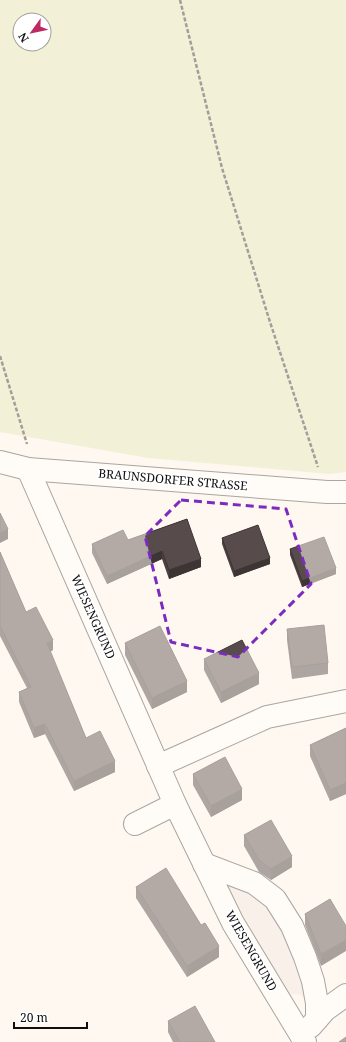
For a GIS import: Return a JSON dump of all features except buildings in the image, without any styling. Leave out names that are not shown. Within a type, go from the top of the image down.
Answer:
[{"type":"street","name":"BRAUNSDORFER STRASSE","points":[[0,462],[28,469],[336,492]]},
{"type":"street","name":"WIESENGRUND","points":[[28,469],[158,766],[204,864],[233,923],[304,1039],[317,1019],[325,1010],[346,995]]},
{"type":"street","points":[[158,766],[267,717],[346,701]]},
{"type":"street","points":[[135,824],[175,804]]},
{"type":"street","points":[[204,864],[254,883],[275,899],[292,926],[305,957],[313,981],[317,1003],[317,1019]]},
{"type":"path","points":[[180,0],[222,168],[270,322],[336,492]]},
{"type":"path","points":[[0,356],[27,444],[28,469]]},
{"type":"highlighted area","points":[[181,500],[286,509],[311,584],[238,657],[171,642],[145,536]]},
{"type":"green space","points":[[0,0],[346,0],[346,472],[329,474],[148,458],[0,432]]},
{"type":"shaded area","points":[[214,870],[254,883],[292,926],[305,995],[303,997],[294,994],[288,998]]}]
